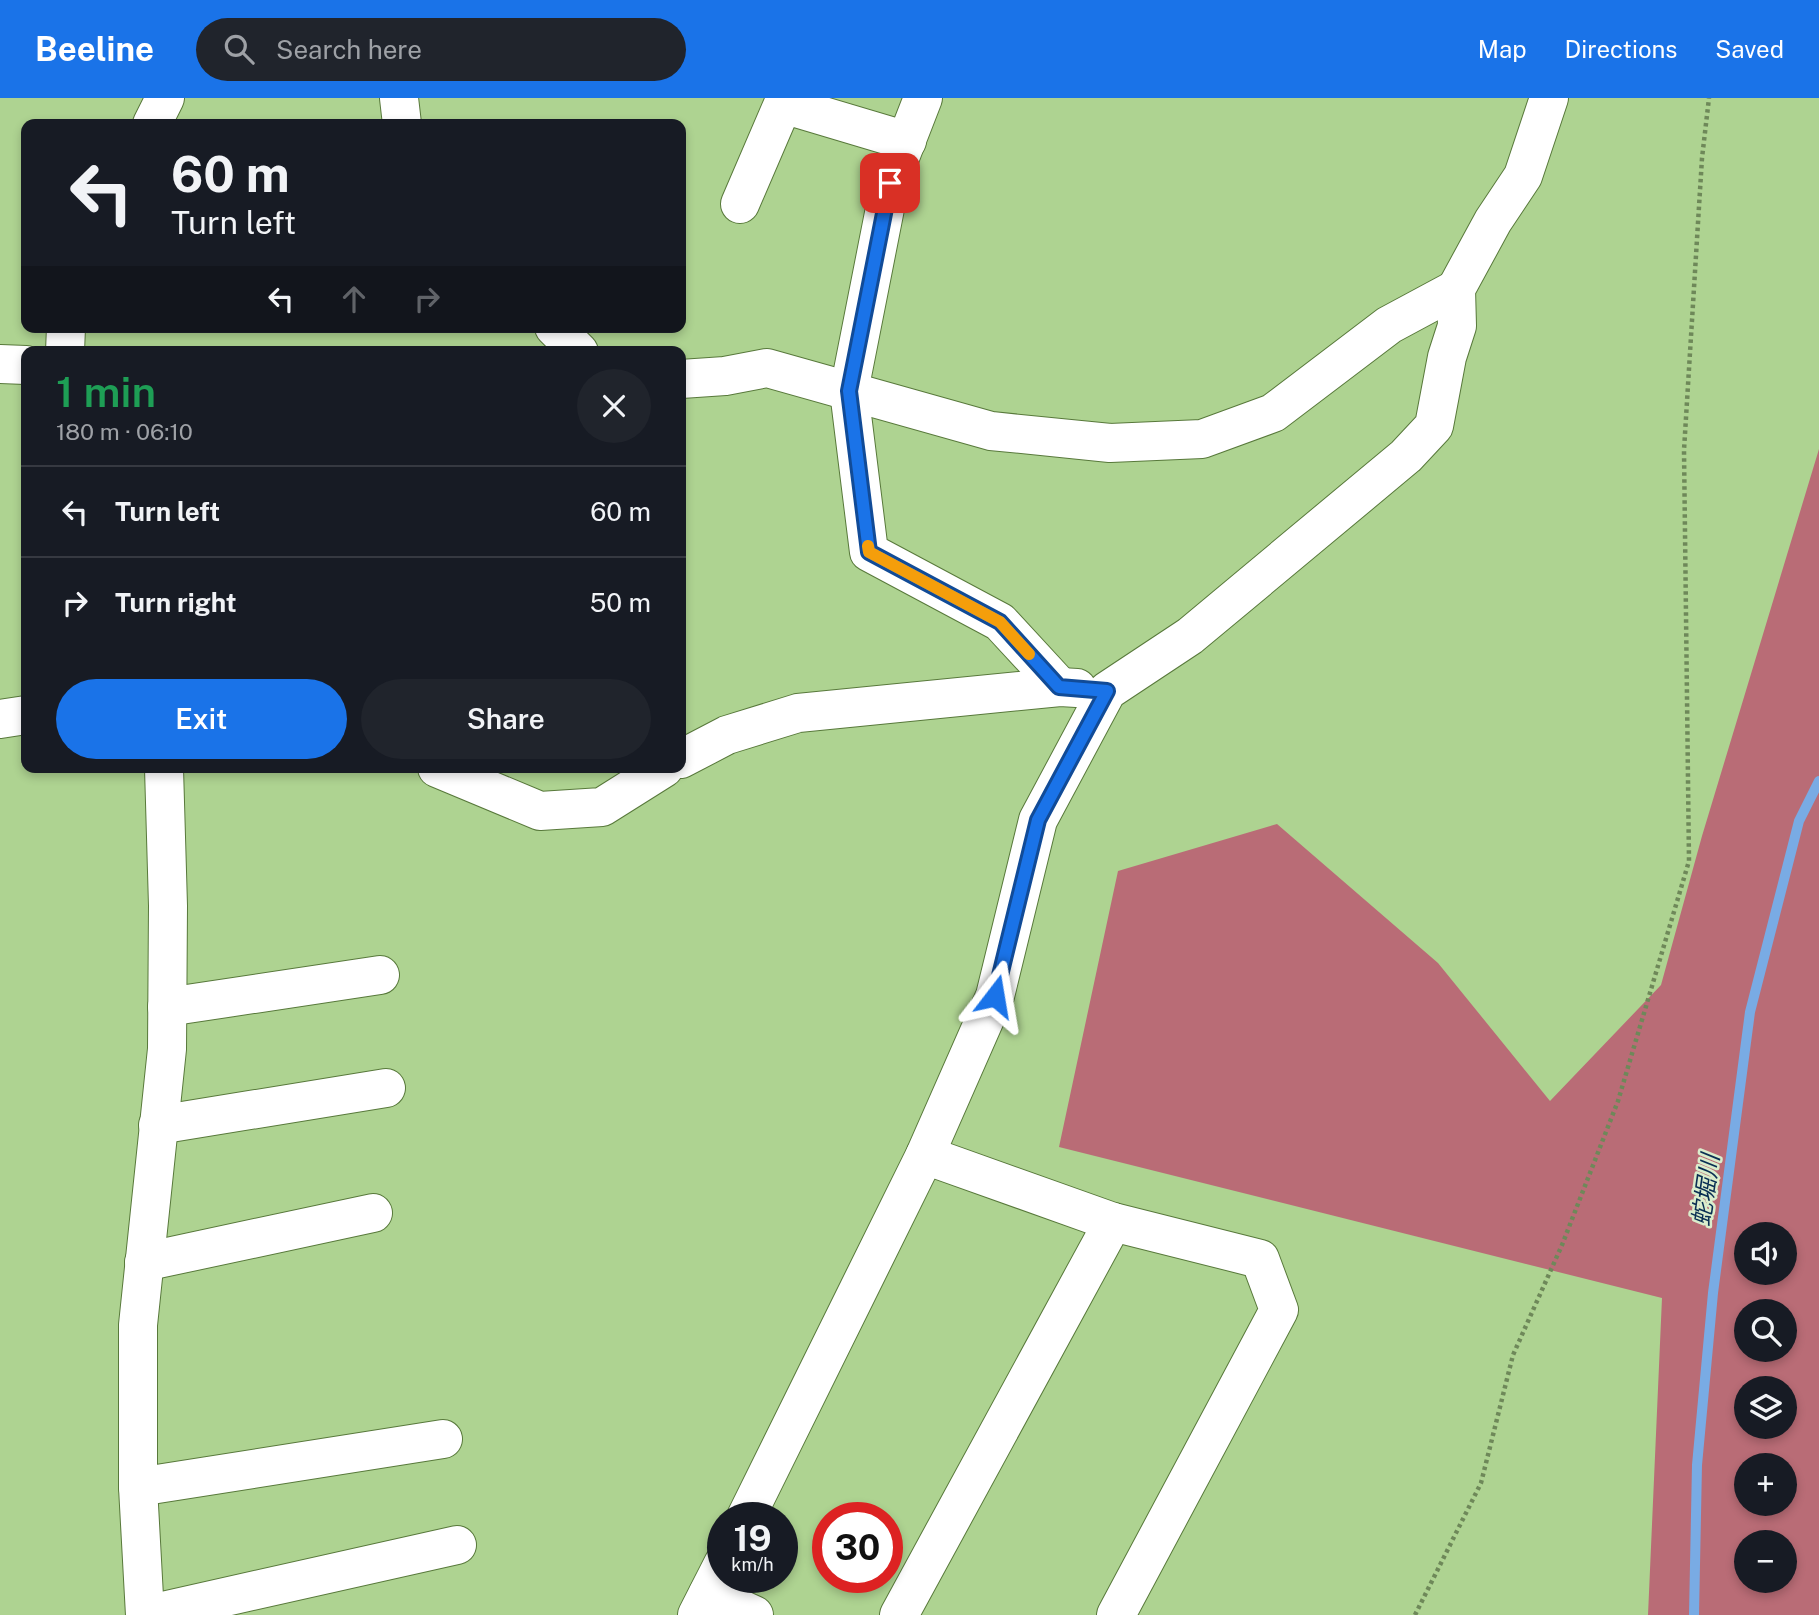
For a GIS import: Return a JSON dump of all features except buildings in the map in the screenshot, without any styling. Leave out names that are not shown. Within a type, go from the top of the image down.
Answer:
[{"type":"street","points":[[154,119],[165,98]]},
{"type":"street","points":[[399,98],[401,119]]},
{"type":"street","points":[[923,98],[890,183],[849,391],[869,552],[1000,622],[1059,687]]},
{"type":"street","points":[[753,1502],[925,1155],[995,996],[1038,820],[1107,691],[1190,636],[1406,456],[1434,426],[1447,357],[1457,326],[1456,289],[1493,221],[1522,176],[1549,98]]},
{"type":"street","points":[[740,204],[783,104],[906,141]]},
{"type":"street","points":[[686,379],[725,376],[767,368],[991,431],[1110,443],[1202,439],[1273,413],[1389,324],[1456,289]]},
{"type":"street","points":[[560,333],[573,346]]},
{"type":"street","points":[[0,364],[21,365]]},
{"type":"street","points":[[686,756],[727,735],[798,713],[1059,687],[1107,691]]},
{"type":"street","points":[[0,719],[21,716]]},
{"type":"street","points":[[164,773],[167,1049],[138,1325],[138,1488],[145,1615],[457,1545]]},
{"type":"street","points":[[450,773],[540,811],[602,807],[656,773]]},
{"type":"street","points":[[167,1007],[380,975]]},
{"type":"street","points":[[158,1125],[386,1088]]},
{"type":"street","points":[[925,1155],[1113,1222],[1260,1259],[1279,1310],[1116,1615]]},
{"type":"street","points":[[144,1262],[373,1213]]},
{"type":"street","points":[[899,1615],[1113,1222]]},
{"type":"street","points":[[138,1488],[443,1438]]},
{"type":"street","points":[[713,1593],[754,1615]]},
{"type":"path","points":[[1415,1615],[1481,1483],[1513,1355],[1562,1245],[1618,1101],[1689,861],[1684,450],[1702,158],[1709,98]]},
{"type":"shaded area","points":[[1819,449],[1819,1615],[1648,1615],[1662,1298],[1059,1147],[1118,871],[1277,824],[1438,963],[1550,1101],[1661,985],[1702,836]]},
{"type":"waterway","name":"蛇堀川","points":[[1694,1615],[1697,1465],[1713,1293],[1750,1012],[1799,821],[1819,781]]},
{"type":"slow traffic","points":[[868,546],[869,552],[1000,622],[1029,654]]},
{"type":"route","points":[[890,183],[849,391],[869,552],[1000,622],[1059,687],[1107,691],[1038,820],[995,996]]}]
